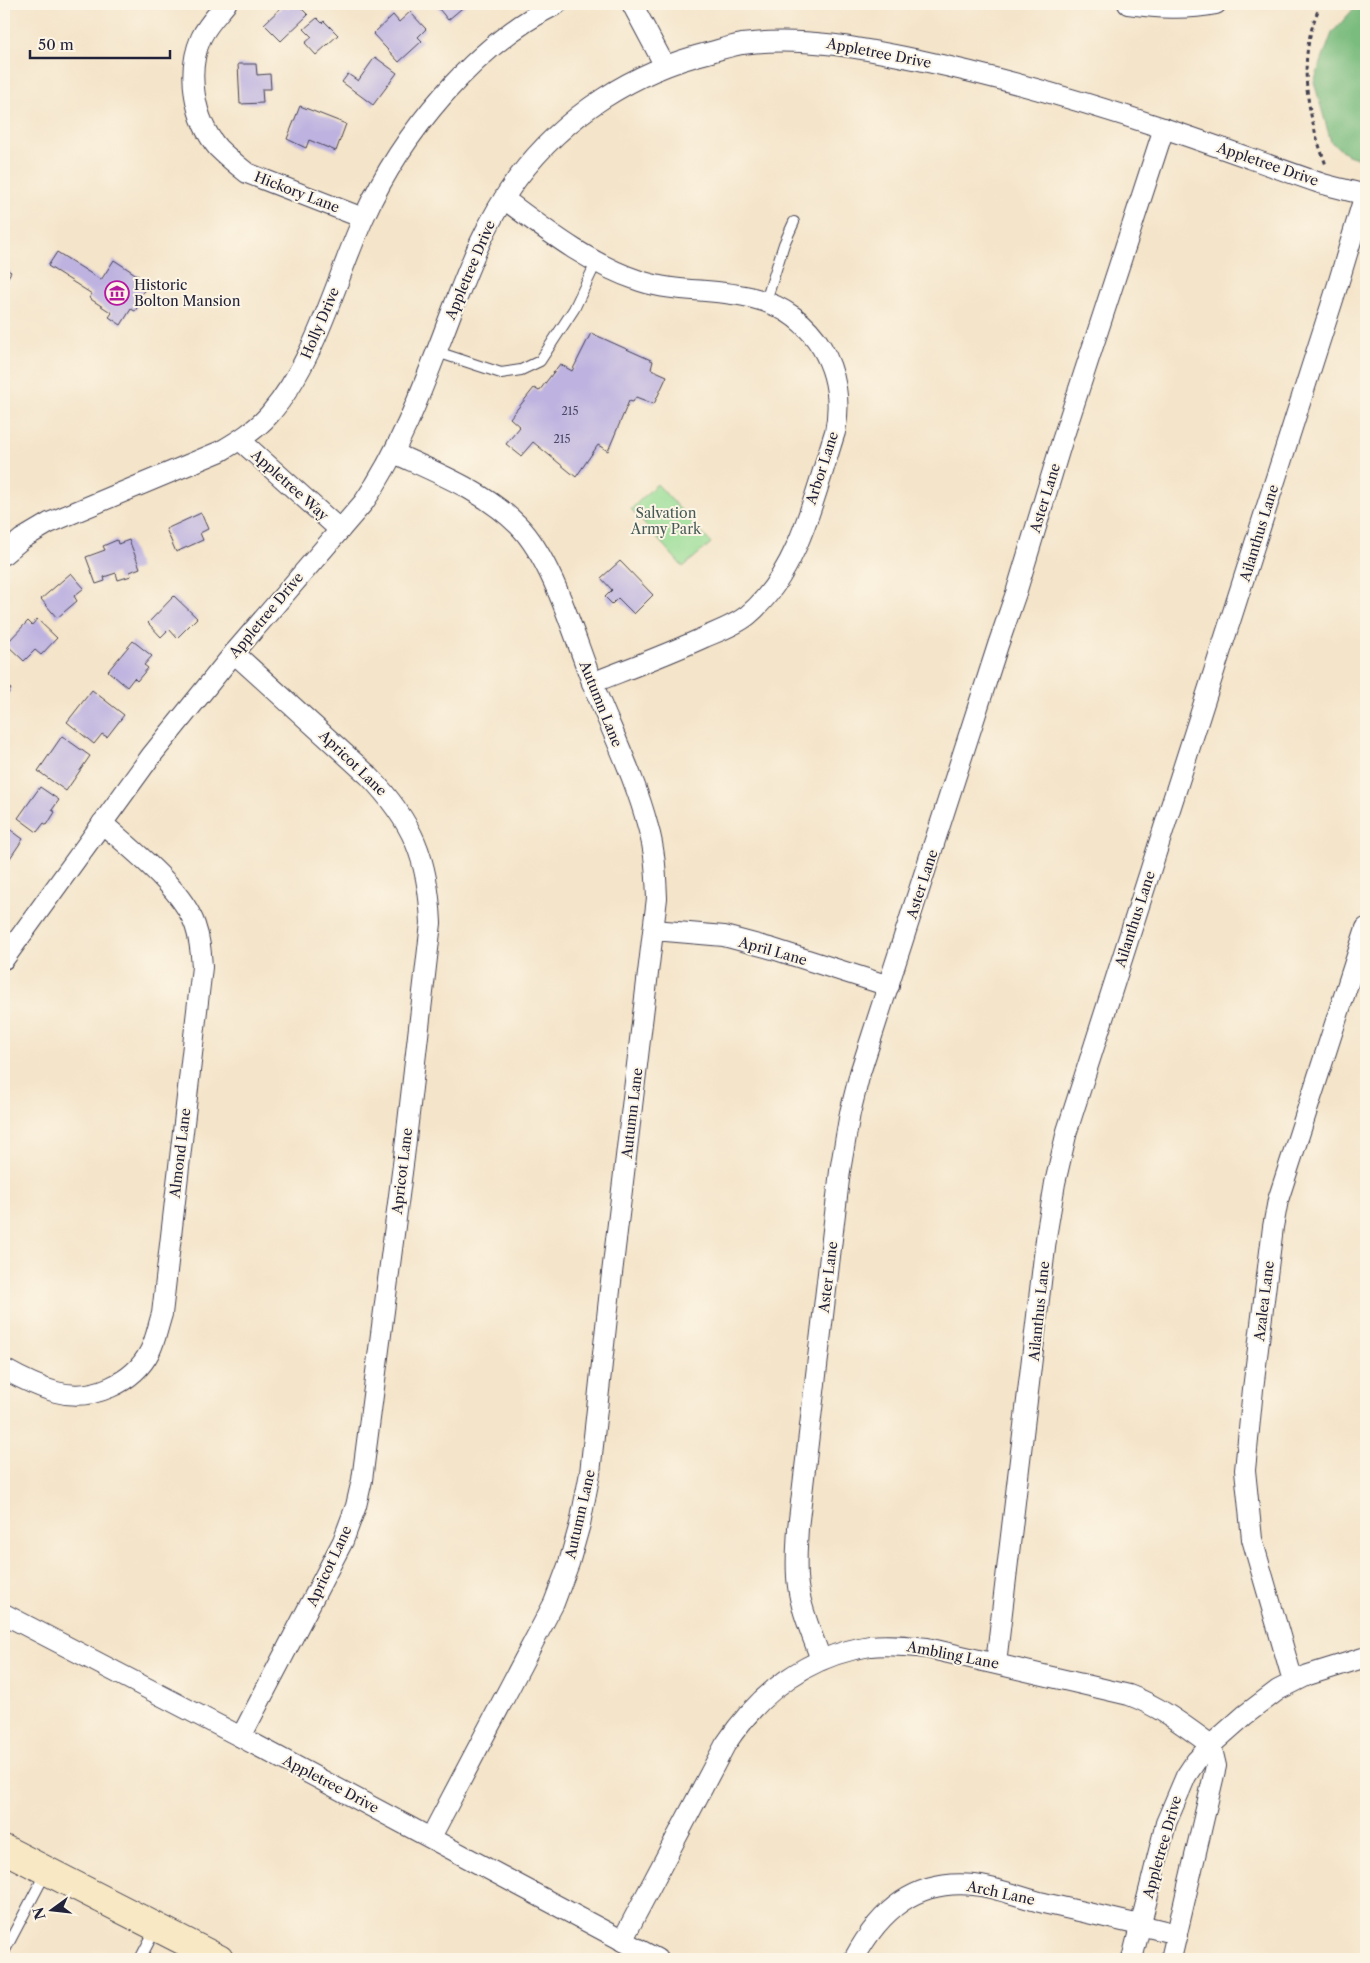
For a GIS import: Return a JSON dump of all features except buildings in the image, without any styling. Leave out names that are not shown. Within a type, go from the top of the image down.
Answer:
[{"type":"main road","points":[[4,1849],[219,1959]]},
{"type":"street","name":"Hickory Lane","points":[[226,4],[210,22],[201,39],[194,62],[193,82],[195,95],[206,130],[232,162],[248,173],[363,218]]},
{"type":"street","name":"Holly Drive","points":[[4,554],[22,538],[49,523],[221,451],[240,440],[268,416],[288,390],[313,344],[363,218],[395,159],[431,109],[454,83],[493,46],[530,19],[557,4]]},
{"type":"street","points":[[632,4],[665,66]]},
{"type":"street","points":[[1128,4],[1178,9],[1216,4]]},
{"type":"street","name":"Appletree Drive","points":[[4,959],[151,756],[234,653],[364,502],[383,475],[436,352],[477,246],[519,177],[554,137],[587,109],[633,80],[690,57],[741,44],[821,42],[865,48],[1016,83],[1164,128],[1334,187],[1366,194]]},
{"type":"street","name":"Aster Lane","points":[[821,1660],[798,1588],[796,1561],[798,1528],[841,1161],[850,1113],[860,1073],[1164,128]]},
{"type":"street","name":"Ailanthus Lane","points":[[996,1663],[1047,1231],[1055,1183],[1067,1131],[1366,194]]},
{"type":"street","name":"Arbor Lane","points":[[504,199],[547,231],[596,263],[642,282],[665,287],[751,297],[766,302],[791,315],[810,330],[826,354],[833,373],[837,396],[837,421],[800,536],[782,576],[747,616],[726,628],[592,683]]},
{"type":"street","name":"Appletree Way","points":[[240,440],[340,530]]},
{"type":"street","name":"Autumn Lane","points":[[394,453],[472,491],[501,509],[519,526],[538,552],[553,582],[629,771],[649,827],[656,864],[657,898],[590,1473],[580,1524],[569,1563],[554,1603],[431,1837]]},
{"type":"street","name":"Apricot Lane","points":[[234,653],[368,775],[388,796],[417,844],[429,891],[431,923],[404,1158],[362,1480],[356,1506],[343,1540],[241,1737]]},
{"type":"street","name":"Almond Lane","points":[[4,1369],[25,1381],[68,1395],[88,1394],[102,1390],[124,1380],[136,1371],[155,1340],[162,1314],[202,966],[201,946],[194,923],[177,895],[151,866],[102,823]]},
{"type":"street","name":"Azalea Lane","points":[[1293,1682],[1252,1539],[1245,1470],[1254,1380],[1278,1200],[1366,928]]},
{"type":"street","name":"April Lane","points":[[654,930],[724,936],[889,986]]},
{"type":"street","name":"Appletree Drive","points":[[4,1614],[431,1837],[657,1959]]},
{"type":"street","name":"Ambling Lane","points":[[622,1941],[725,1745],[740,1722],[756,1705],[782,1683],[821,1660],[840,1653],[870,1646],[896,1645],[927,1648],[996,1663],[1137,1698],[1170,1715],[1211,1745]]},
{"type":"street","name":"Appletree Drive","points":[[1132,1959],[1157,1855],[1177,1794],[1191,1768],[1211,1745],[1278,1690],[1293,1682],[1366,1658]]},
{"type":"street","points":[[1171,1959],[1216,1766],[1211,1745]]},
{"type":"street","name":"Arch Lane","points":[[854,1959],[871,1930],[888,1910],[909,1896],[926,1888],[958,1884],[975,1885],[1177,1934]]},
{"type":"lane","points":[[766,302],[784,244],[794,222]]},
{"type":"lane","points":[[436,352],[501,373],[521,370],[540,362],[574,309],[596,263]]},
{"type":"lane","points":[[4,1952],[47,1871]]},
{"type":"lane","points":[[140,1959],[156,1927]]},
{"type":"path","points":[[1321,4],[1315,17],[1305,57],[1308,103],[1317,142],[1334,187]]},
{"type":"green space","points":[[1358,4],[1366,4],[1366,161],[1348,155],[1331,142],[1314,82],[1332,33]]},
{"type":"green space","name":"Salvation Army Park","points":[[657,484],[711,543],[683,567],[631,509]]},
{"type":"place","name":"Historic Bolton Mansion","points":[[117,293]]}]
